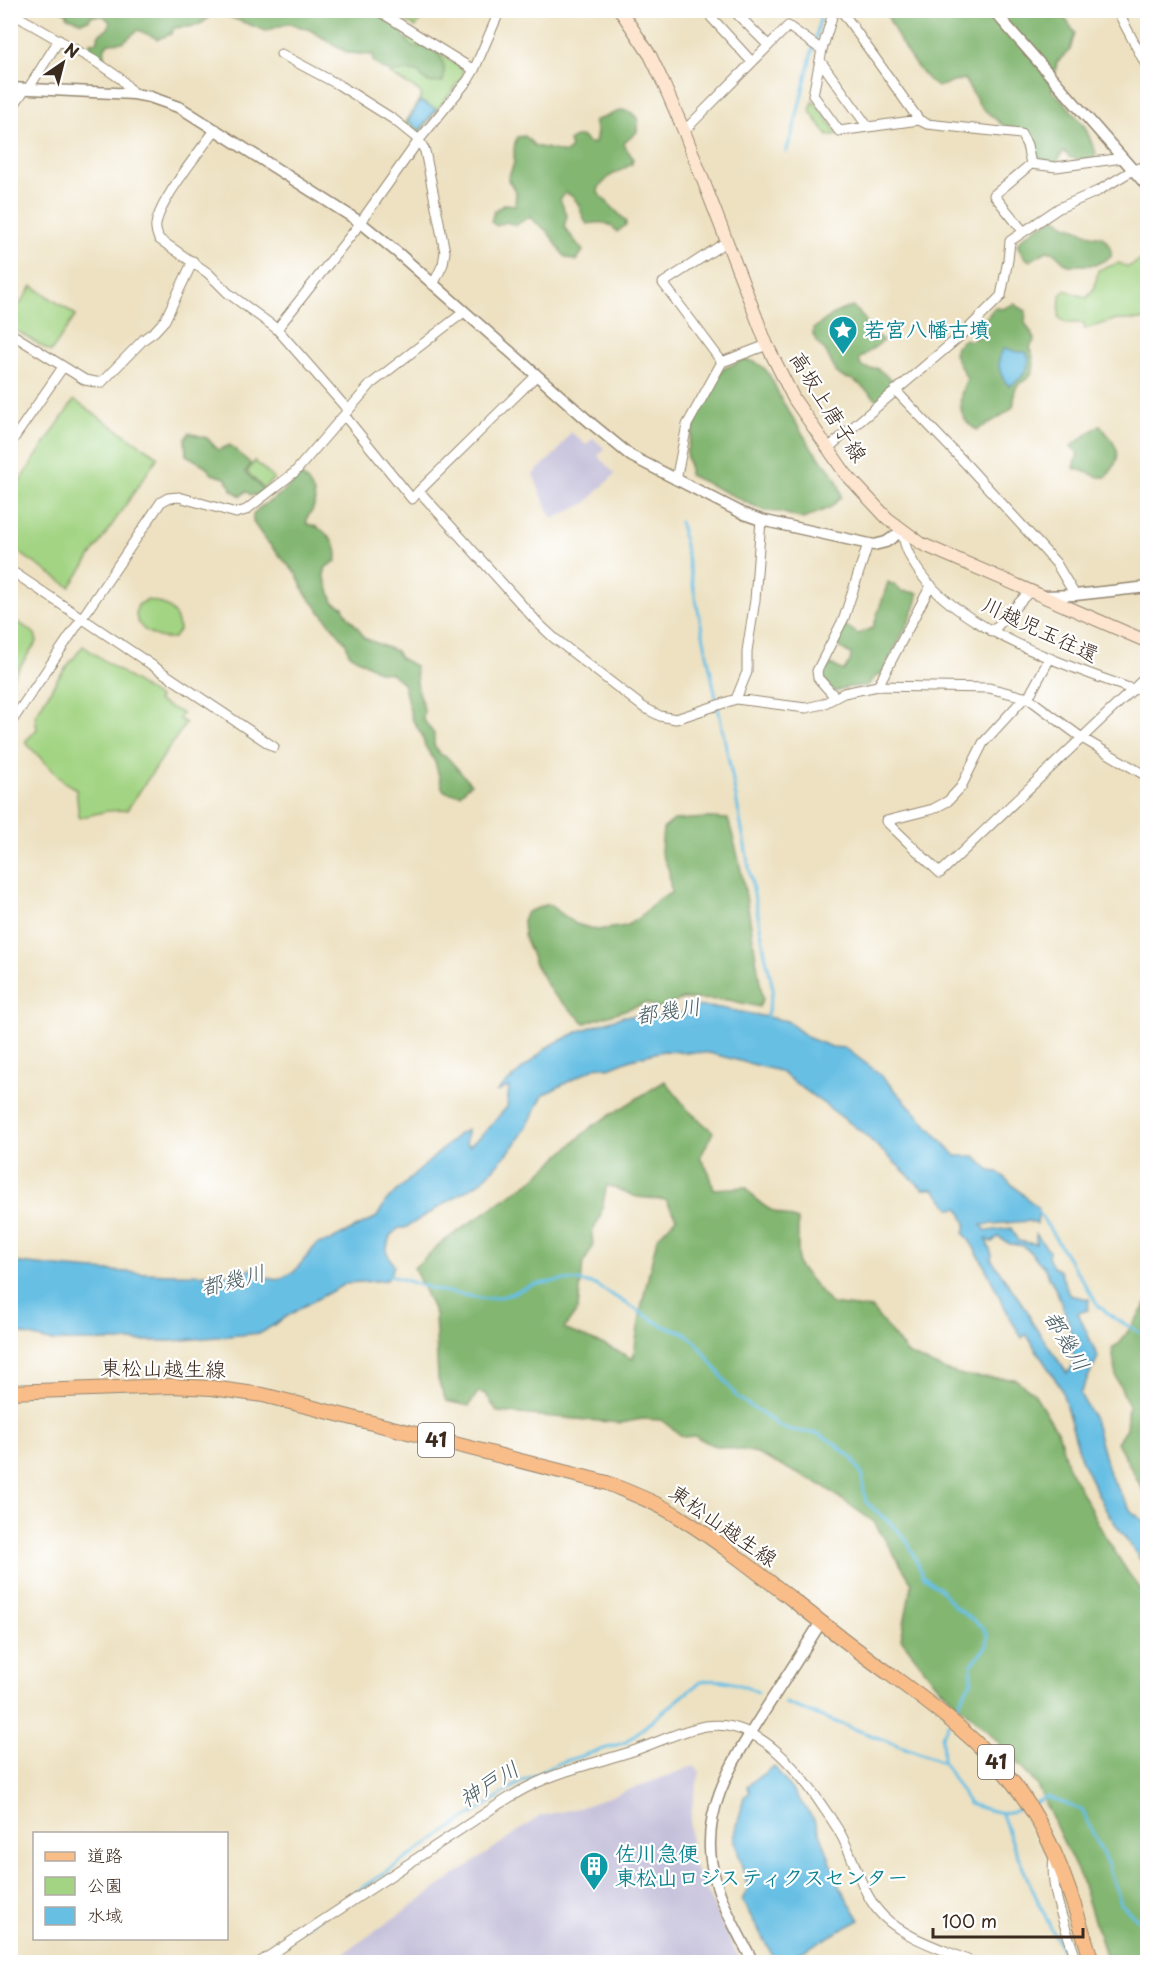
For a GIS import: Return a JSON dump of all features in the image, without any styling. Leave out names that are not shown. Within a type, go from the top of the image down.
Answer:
[{"type":"main road","name":"高坂上唐子線","points":[[620,10],[650,55],[684,131],[767,345],[794,399],[827,449],[865,497],[902,531],[922,544],[1148,642]]},
{"type":"main road","name":"東松山越生線","points":[[10,1392],[171,1386],[212,1388],[263,1395],[607,1483],[655,1504],[681,1518],[921,1696],[980,1745],[1015,1785],[1055,1853],[1075,1906],[1092,1962]]},
{"type":"street","points":[[377,10],[474,70]]},
{"type":"street","points":[[277,329],[474,70],[500,10]]},
{"type":"street","points":[[716,10],[711,17],[751,61]]},
{"type":"street","points":[[733,10],[768,45]]},
{"type":"street","points":[[834,10],[822,50],[813,95],[839,131],[919,120]]},
{"type":"street","points":[[841,10],[919,120],[927,124],[1021,134],[1027,145],[1031,164]]},
{"type":"street","points":[[993,10],[1148,187]]},
{"type":"street","points":[[1117,10],[1148,69]]},
{"type":"street","points":[[10,12],[121,79],[134,94]]},
{"type":"street","points":[[684,131],[788,26],[822,50]]},
{"type":"street","points":[[10,111],[59,40]]},
{"type":"street","points":[[281,54],[339,85],[393,119],[419,140],[425,151],[445,252],[443,264],[433,285]]},
{"type":"street","points":[[820,62],[868,126]]},
{"type":"street","points":[[10,88],[134,94],[181,108],[360,222],[631,456],[727,506],[761,520],[868,544],[882,544],[902,531]]},
{"type":"street","points":[[216,129],[179,180],[159,215],[155,228],[159,239],[193,261],[228,293],[277,329],[412,499],[537,375]]},
{"type":"street","points":[[1023,231],[994,195],[1031,164],[1056,167],[1123,158]]},
{"type":"street","points":[[827,449],[965,332],[1001,296],[1010,241],[1059,208],[1098,191],[1132,170],[1148,165]]},
{"type":"street","points":[[722,362],[663,284],[726,242]]},
{"type":"street","points":[[10,333],[63,367],[92,382],[101,383],[165,320],[193,261]]},
{"type":"street","points":[[10,724],[161,502],[168,498],[179,497],[236,513],[242,512],[295,472],[371,384],[464,312]]},
{"type":"street","points":[[676,480],[687,425],[722,362],[767,345]]},
{"type":"street","points":[[10,444],[63,367]]},
{"type":"street","points":[[896,390],[1056,563],[1075,595]]},
{"type":"street","points":[[419,492],[539,624],[570,652],[643,707],[660,716],[676,719],[736,699],[806,708],[824,704],[844,693],[879,686],[990,688],[1027,697],[1082,738],[1148,777]]},
{"type":"street","points":[[736,699],[747,672],[747,651],[755,600],[761,520]]},
{"type":"street","name":"川越児玉往還","points":[[902,531],[907,553],[931,585],[956,608],[992,632],[1050,658],[1134,690]]},
{"type":"street","points":[[835,697],[818,678],[817,671],[844,618],[868,544]]},
{"type":"street","points":[[10,570],[274,747]]},
{"type":"street","points":[[879,686],[931,585]]},
{"type":"street","points":[[1043,596],[1148,587]]},
{"type":"street","points":[[992,632],[1030,591]]},
{"type":"street","points":[[1050,658],[1027,697],[983,742],[961,787],[948,801],[933,809],[886,821],[940,873],[1148,675]]},
{"type":"street","points":[[753,1962],[729,1915],[714,1875],[710,1848],[711,1822],[718,1796],[728,1773],[821,1622]]},
{"type":"street","points":[[260,1962],[499,1804],[531,1786],[565,1772],[706,1726],[728,1726],[750,1734],[779,1752],[825,1809],[845,1843],[869,1900],[884,1917],[905,1933],[972,1962]]},
{"type":"street","points":[[1055,1853],[1054,1881],[1077,1962]]},
{"type":"shaded area","points":[[571,432],[586,445],[593,438],[605,449],[598,456],[615,474],[586,503],[553,519],[533,474],[557,452]]},
{"type":"shaded area","points":[[694,1766],[700,1772],[690,1824],[692,1862],[741,1962],[331,1962],[540,1816],[579,1808]]},
{"type":"green space","points":[[889,10],[1060,11],[1075,33],[1070,50],[1057,62],[1052,91],[1085,127],[1096,153],[1094,159],[1076,159],[1069,157],[1065,152],[1056,164],[1038,159],[1028,135],[1022,130],[1005,127],[981,107],[964,79],[937,87],[921,72],[908,54],[887,15]]},
{"type":"green space","points":[[61,11],[214,11],[201,24],[174,28],[171,34],[158,39],[138,30],[123,42],[109,43],[105,47],[104,59],[100,61],[92,54],[90,43],[97,42],[99,34],[108,29],[110,22],[104,16],[91,16],[89,20],[80,22],[67,17],[67,13]]},
{"type":"green space","points":[[214,11],[371,11],[401,28],[406,40],[413,47],[429,48],[439,55],[444,67],[443,82],[429,82],[419,73],[412,71],[391,72],[373,61],[373,55],[348,53],[310,30],[289,23],[266,31]]},
{"type":"green space","points":[[389,11],[426,11],[416,27]]},
{"type":"green space","points":[[410,35],[462,68],[463,77],[419,133],[405,124],[422,95],[390,74]]},
{"type":"green space","points":[[813,100],[838,134],[828,136],[810,111]]},
{"type":"green space","points":[[622,110],[632,113],[638,119],[637,132],[623,144],[633,158],[632,164],[610,176],[599,187],[598,193],[626,221],[626,225],[617,232],[604,223],[587,224],[577,202],[565,193],[560,199],[567,216],[564,227],[583,251],[576,261],[565,257],[548,232],[529,217],[516,225],[506,222],[497,226],[491,222],[494,211],[505,204],[515,205],[516,192],[508,180],[514,163],[514,147],[517,137],[525,136],[535,146],[566,153],[571,148],[569,141],[575,137],[583,137],[588,143],[595,143],[597,132],[594,121]]},
{"type":"green space","points":[[1057,218],[1067,226],[1101,236],[1109,245],[1111,257],[1095,265],[1067,265],[1055,253],[1047,251],[1030,261],[1025,258],[1017,245],[1019,241],[1035,229]]},
{"type":"green space","points":[[1147,257],[1147,320],[1114,320],[1085,329],[1084,323],[1066,323],[1059,318],[1060,295],[1065,290],[1087,298],[1095,287],[1098,270],[1119,263],[1128,267]]},
{"type":"green space","points":[[32,286],[76,315],[51,352],[11,327],[11,317]]},
{"type":"green space","points":[[1014,304],[1026,311],[1025,323],[1035,339],[1030,347],[1033,360],[1032,372],[1017,386],[1011,409],[977,430],[962,414],[960,400],[967,379],[954,354],[956,346],[965,339],[970,341],[981,335],[978,328],[995,307],[1002,309]]},
{"type":"green space","points":[[853,307],[883,341],[859,359],[861,366],[870,369],[877,368],[895,380],[897,385],[878,400],[853,380],[842,377],[836,372],[825,350],[813,335],[813,329],[837,312]]},
{"type":"green space","points":[[743,360],[757,363],[767,371],[811,447],[834,476],[841,497],[831,507],[803,519],[780,512],[765,511],[689,475],[686,453],[697,417],[723,369]]},
{"type":"green space","points":[[74,400],[158,457],[70,587],[11,547],[11,494]]},
{"type":"green space","points":[[1100,425],[1117,450],[1118,456],[1106,477],[1099,477],[1074,468],[1078,453],[1071,446]]},
{"type":"green space","points":[[189,433],[207,438],[218,450],[230,445],[250,463],[251,465],[245,472],[263,489],[257,495],[251,495],[246,491],[241,496],[231,490],[225,478],[212,474],[204,465],[186,455],[185,439]]},
{"type":"green space","points":[[255,461],[274,479],[263,488],[247,472]]},
{"type":"green space","points":[[301,475],[311,487],[315,501],[307,518],[307,524],[325,532],[336,549],[336,561],[326,567],[324,575],[333,602],[343,607],[364,638],[396,651],[400,658],[415,666],[424,709],[423,719],[434,734],[434,745],[440,754],[448,758],[471,784],[460,794],[443,790],[435,762],[412,719],[403,683],[391,673],[380,672],[349,654],[346,643],[305,593],[297,575],[253,522],[253,515],[259,508],[281,494]]},
{"type":"green space","points":[[888,582],[901,591],[918,593],[909,621],[881,674],[867,686],[848,687],[835,692],[823,679],[822,674],[831,664],[843,671],[850,662],[851,654],[835,645],[845,625],[858,634],[873,628]]},
{"type":"green space","points":[[147,600],[165,605],[173,613],[179,630],[174,638],[152,635],[141,626],[136,613],[138,605]]},
{"type":"green space","points":[[11,617],[35,634],[37,641],[11,680]]},
{"type":"green space","points":[[83,646],[159,698],[157,701],[182,713],[179,719],[186,723],[127,810],[107,811],[79,818],[76,789],[64,782],[25,742],[37,729],[35,716],[58,678]]},
{"type":"green space","points":[[728,819],[734,841],[763,999],[759,1007],[729,1000],[682,999],[660,1009],[646,1003],[585,1023],[552,993],[535,964],[524,936],[523,920],[527,912],[548,904],[576,924],[597,930],[626,926],[641,916],[657,900],[671,893],[669,871],[661,852],[663,829],[674,820]]},
{"type":"green space","points":[[665,1081],[688,1110],[713,1132],[700,1158],[709,1172],[714,1189],[746,1187],[769,1209],[798,1220],[798,1265],[831,1304],[872,1309],[908,1354],[942,1369],[966,1376],[1015,1379],[1034,1393],[1059,1434],[1067,1465],[1105,1536],[1129,1574],[1145,1594],[1147,1602],[1147,1962],[1107,1962],[1081,1879],[1036,1784],[991,1734],[937,1685],[901,1639],[912,1583],[874,1522],[823,1486],[753,1452],[712,1445],[695,1436],[683,1437],[661,1420],[642,1419],[621,1423],[497,1412],[486,1394],[478,1392],[469,1406],[446,1401],[438,1380],[435,1314],[414,1268],[441,1243],[535,1178],[591,1127]],"holes":[[[607,1185],[637,1197],[666,1200],[676,1218],[657,1238],[642,1304],[633,1359],[564,1329],[578,1309],[583,1264],[593,1246],[592,1233],[600,1217]]]},
{"type":"green space","points":[[1147,1303],[1147,1498],[1117,1442],[1126,1429],[1128,1404],[1116,1377],[1112,1348],[1120,1343]]},
{"type":"water","points":[[420,101],[436,109],[420,130],[408,121]]},
{"type":"water","points":[[1005,348],[1026,352],[1029,358],[1023,375],[1009,386],[999,367],[1000,357]]},
{"type":"water","name":"都幾川","points":[[691,1006],[720,1008],[787,1021],[809,1038],[832,1047],[845,1048],[880,1074],[956,1156],[975,1156],[990,1171],[998,1172],[1039,1209],[1037,1224],[1028,1221],[981,1225],[987,1231],[1011,1228],[1018,1241],[1036,1244],[1036,1234],[1049,1251],[1048,1256],[1052,1266],[1060,1271],[1069,1295],[1089,1299],[1088,1310],[1078,1313],[1098,1357],[1080,1394],[1094,1419],[1109,1474],[1131,1511],[1147,1523],[1147,1569],[1107,1512],[1082,1462],[1061,1388],[1026,1334],[1022,1338],[1014,1325],[980,1258],[964,1233],[966,1224],[959,1208],[951,1209],[934,1189],[923,1189],[862,1132],[779,1071],[709,1053],[663,1051],[631,1059],[609,1068],[598,1066],[543,1095],[514,1146],[482,1181],[405,1228],[399,1228],[390,1236],[386,1251],[394,1266],[387,1280],[347,1283],[302,1307],[261,1333],[173,1341],[49,1341],[11,1331],[11,1262],[157,1273],[245,1274],[250,1269],[258,1270],[264,1277],[277,1280],[294,1272],[317,1244],[330,1241],[377,1217],[386,1201],[459,1134],[467,1130],[466,1143],[469,1146],[483,1134],[507,1107],[509,1087],[496,1092],[549,1046],[580,1031],[624,1016],[675,1017]],"holes":[[[998,1237],[1010,1244],[1024,1246],[1044,1267],[1058,1294],[1069,1324],[1073,1344],[1073,1366],[1067,1373],[991,1259],[992,1255],[986,1239],[992,1242]]]},
{"type":"water","points":[[774,1766],[816,1822],[841,1889],[860,1920],[782,1962],[776,1962],[742,1900],[748,1888],[734,1838],[744,1797],[750,1792],[747,1786]]},
{"type":"waterway","points":[[815,41],[822,10]]},
{"type":"waterway","points":[[786,152],[813,47]]},
{"type":"waterway","points":[[680,522],[773,989],[766,1020]]},
{"type":"waterway","points":[[1036,1212],[1040,1214],[1098,1305],[1114,1318],[1148,1337]]},
{"type":"waterway","points":[[386,1274],[436,1290],[486,1299],[505,1296],[532,1285],[563,1280],[596,1285],[663,1326],[683,1332],[697,1343],[737,1397],[780,1426],[819,1434],[834,1443],[852,1458],[861,1473],[866,1502],[899,1531],[909,1544],[923,1576],[939,1588],[956,1608],[983,1627],[988,1636],[987,1646],[971,1665],[972,1680],[952,1715]]},
{"type":"waterway","name":"神戸川","points":[[251,1962],[519,1783],[559,1763],[626,1742],[700,1682],[722,1681],[758,1692]]},
{"type":"waterway","name":"神戸川","points":[[785,1703],[943,1762],[969,1804],[1003,1812],[1025,1807]]},
{"type":"waterway","points":[[943,1762],[942,1736],[948,1724]]},
{"type":"waterway","name":"神戸川","points":[[1034,1803],[1047,1797],[1082,1810],[1108,1865],[1121,1904],[1148,1929]]},
{"type":"waterway","points":[[1002,1814],[1024,1871],[1068,1962]]},
{"type":"place","name":"若宮八幡古墳","points":[[843,356]]},
{"type":"place","name":"佐川急便 東松山ロジスティクスセンター","points":[[594,1892]]}]
